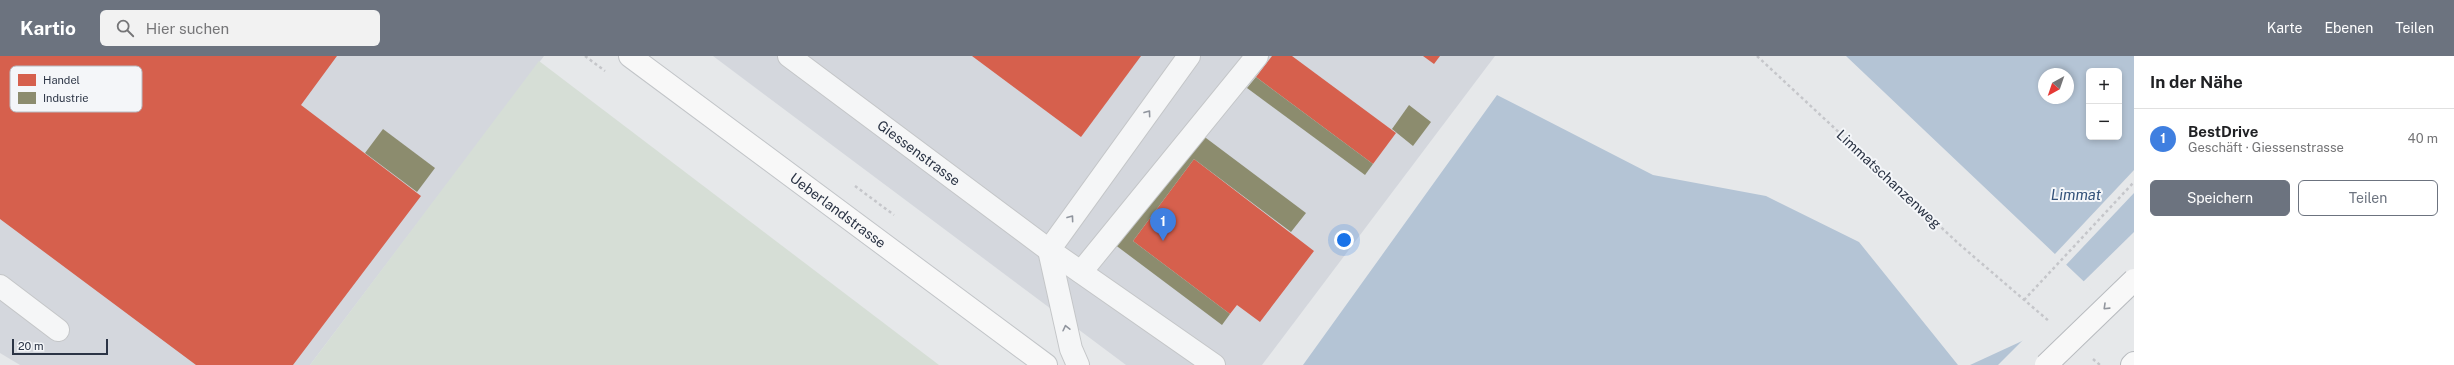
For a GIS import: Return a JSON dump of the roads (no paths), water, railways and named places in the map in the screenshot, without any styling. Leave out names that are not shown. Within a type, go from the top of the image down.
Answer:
[{"type":"main road","name":"Ueberlandstrasse","points":[[630,56],[1046,365]]},
{"type":"main road","points":[[2046,365],[2134,280]]},
{"type":"street","points":[[1078,365],[1071,349],[1049,250],[1189,56]]},
{"type":"street","points":[[1081,272],[1257,56]]},
{"type":"street","name":"Giessenstrasse","points":[[803,60],[1049,250],[1214,365]]},
{"type":"street","points":[[0,286],[58,330]]},
{"type":"water","name":"Limmat","points":[[1846,56],[2134,56],[2134,329]]},
{"type":"water","points":[[1497,95],[1653,175],[1766,196],[1859,242],[1958,365],[1303,365]]},
{"type":"water","points":[[2033,336],[2062,365],[1970,365]]},
{"type":"place","name":"BestDrive","points":[[1163,241]]}]
